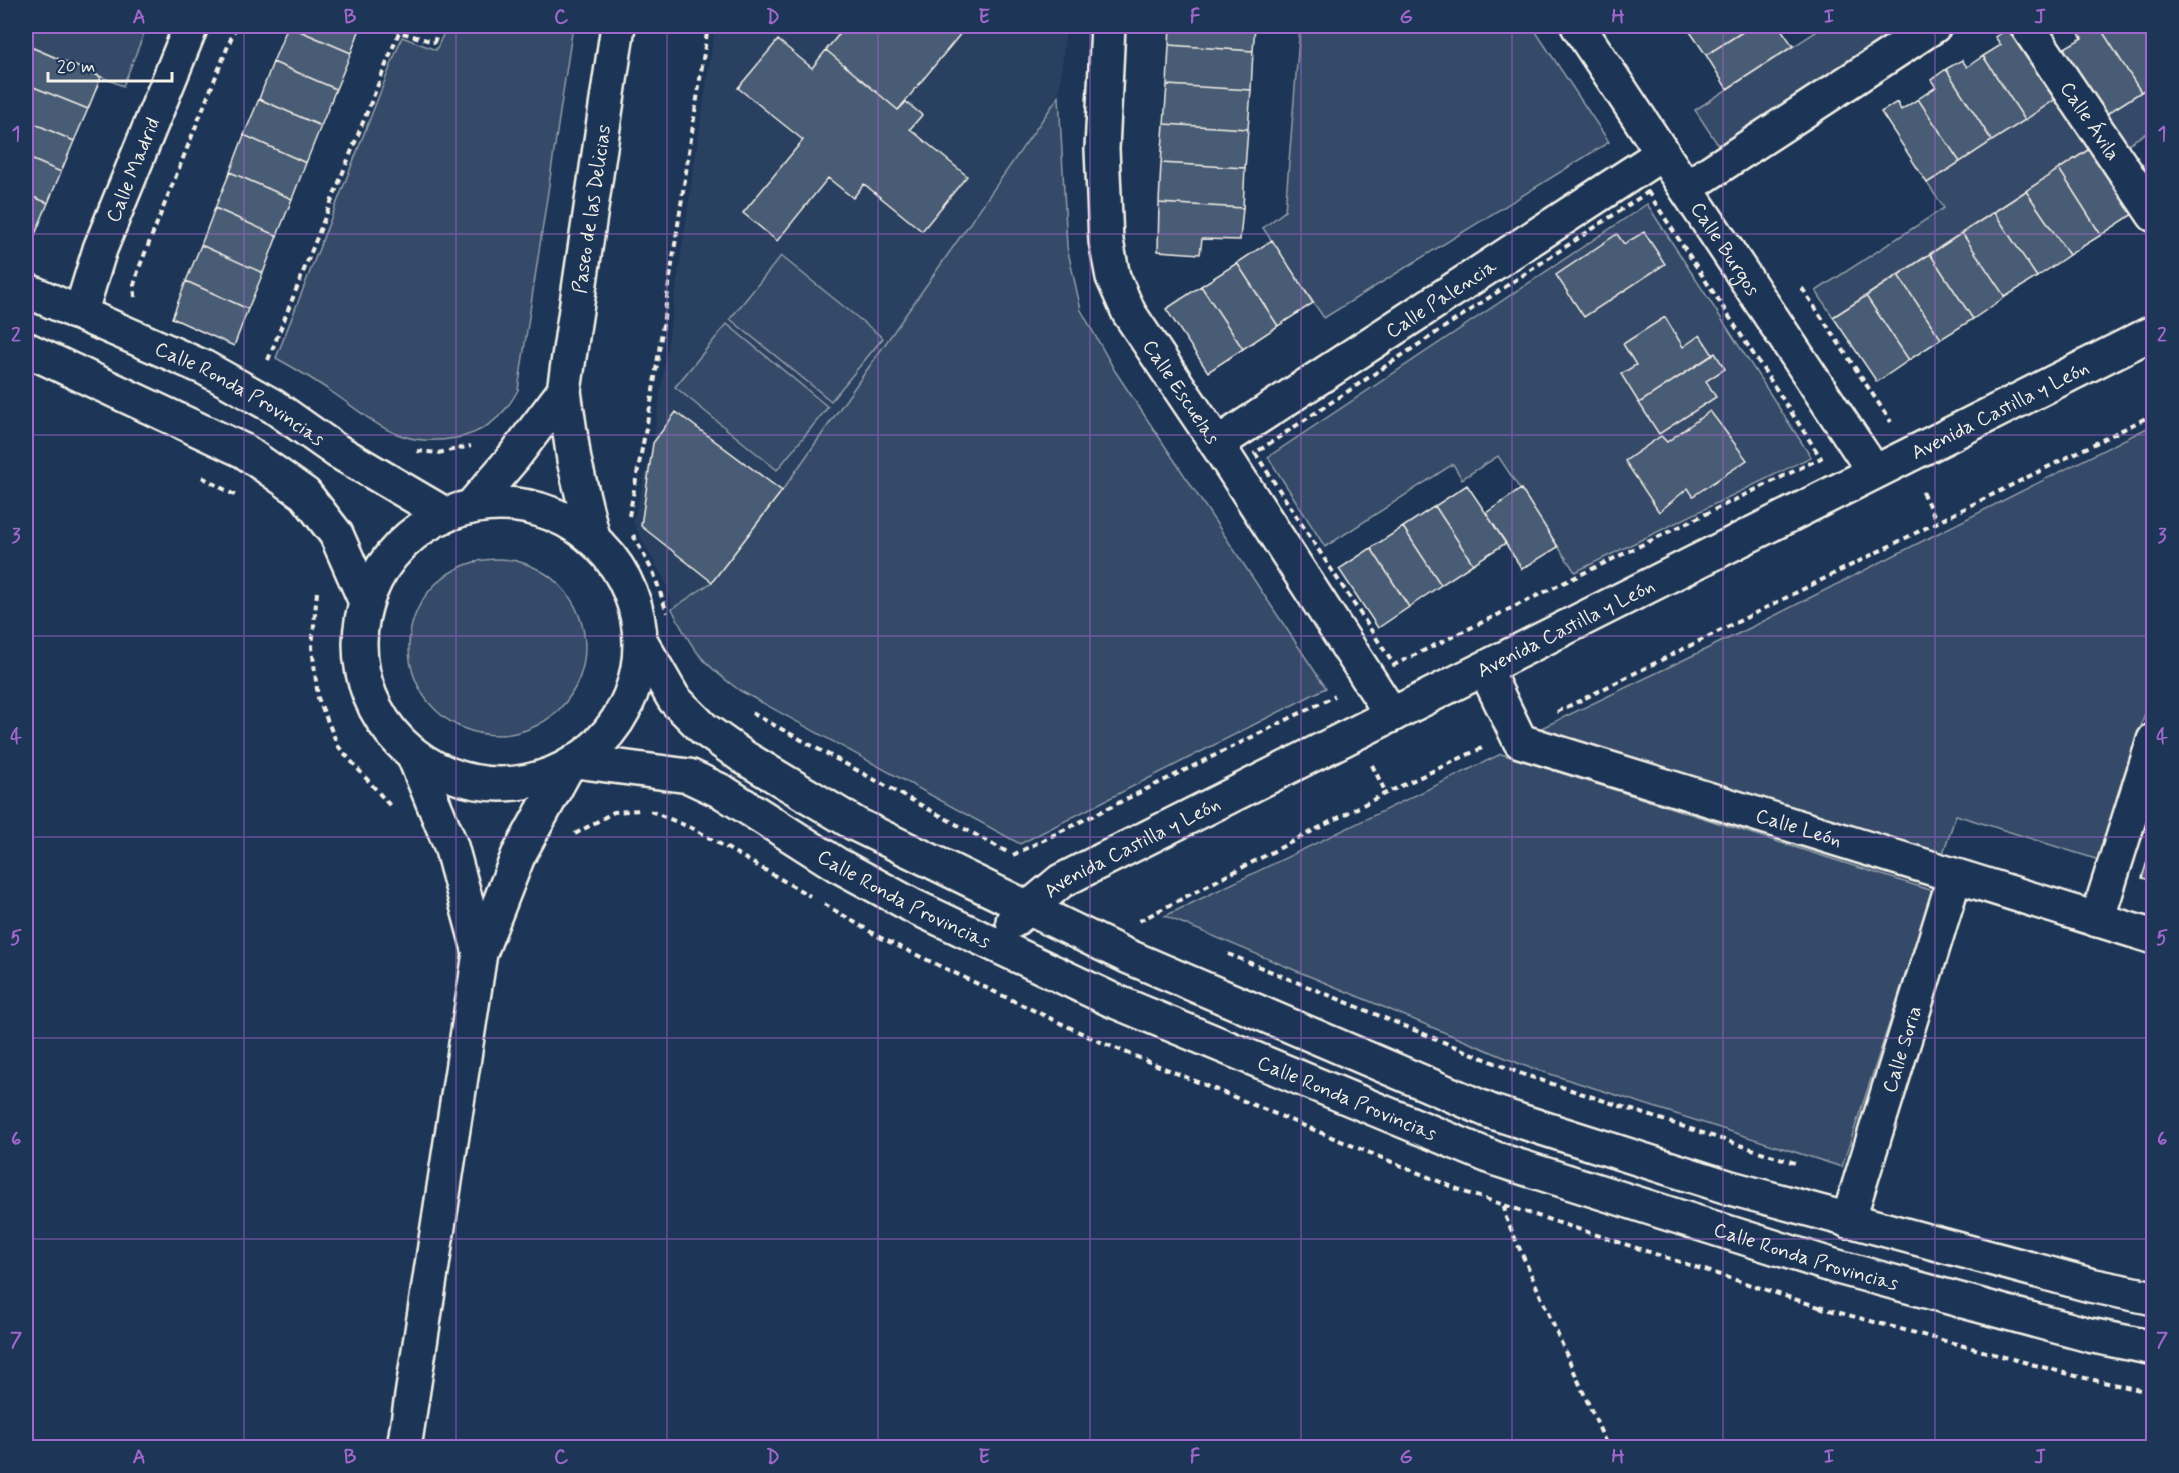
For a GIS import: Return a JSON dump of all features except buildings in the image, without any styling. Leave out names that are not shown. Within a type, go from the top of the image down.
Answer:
[{"type":"street","name":"Calle Madrid","points":[[75,312],[85,298],[100,249],[190,26]]},
{"type":"street","name":"Paseo de las Delicias","points":[[593,538],[574,460],[564,391],[618,26]]},
{"type":"street","name":"Calle Escuelas","points":[[1108,26],[1102,149],[1106,241],[1113,277],[1129,314],[1217,444],[1392,715]]},
{"type":"street","name":"Calle Burgos","points":[[1578,26],[1873,470]]},
{"type":"street","points":[[1686,188],[1934,26]]},
{"type":"street","name":"Calle Ávila","points":[[2027,26],[2154,215]]},
{"type":"street","name":"Calle Palencia","points":[[1217,444],[1663,153]]},
{"type":"street","name":"Calle Ronda Provincias","points":[[26,290],[205,368],[273,406],[337,451],[458,511]]},
{"type":"street","name":"Avenida Castilla y León","points":[[988,941],[1061,881],[1485,669],[1873,470],[2154,332]]},
{"type":"street","points":[[26,349],[244,451],[305,494],[336,534],[366,602]]},
{"type":"street","name":"Paseo de las Delicias","points":[[458,511],[513,458],[564,391]]},
{"type":"street","points":[[497,504],[523,505],[556,515],[593,538],[618,567],[630,590],[638,615],[641,642],[638,670],[630,697],[616,722],[599,744],[572,764],[542,778],[524,782],[487,783],[460,778],[435,768],[413,754],[376,711],[366,685],[360,657],[361,629],[366,602],[376,579],[394,553],[424,526],[458,511],[497,504]]},
{"type":"street","points":[[641,642],[674,699],[704,729],[745,758],[857,825],[1127,956],[1492,1112],[1731,1188],[1848,1221],[2090,1285],[2154,1298]]},
{"type":"street","points":[[1485,669],[1516,732]]},
{"type":"street","name":"Calle León","points":[[1516,732],[1520,741],[2154,937]]},
{"type":"street","points":[[2097,920],[2154,740]]},
{"type":"street","points":[[413,754],[450,846],[480,954]]},
{"type":"street","name":"Calle Ronda Provincias","points":[[572,764],[689,776],[723,792],[836,864],[913,906],[1112,1000],[1496,1159],[1834,1266],[2089,1335],[2154,1348]]},
{"type":"street","points":[[404,1448],[480,954],[518,856],[572,764]]},
{"type":"street","name":"Calle Soria","points":[[1848,1221],[1955,876]]},
{"type":"path","points":[[138,302],[134,285],[139,268],[236,26]]},
{"type":"path","points":[[265,369],[399,32],[434,42],[440,26]]},
{"type":"path","points":[[629,518],[652,397],[708,26]]},
{"type":"path","points":[[1648,192],[1821,458],[1394,665],[1255,453],[1648,192]]},
{"type":"path","points":[[1140,918],[1386,793],[1516,732],[2154,414]]},
{"type":"path","points":[[405,450],[438,453],[480,444]]},
{"type":"path","points":[[632,530],[635,541],[654,574],[671,624]]},
{"type":"path","points":[[1013,855],[1338,695],[1331,685]]},
{"type":"path","points":[[751,712],[1061,881]]},
{"type":"path","points":[[1130,914],[1151,923]]},
{"type":"path","points":[[1216,950],[1522,1074],[1803,1165]]},
{"type":"path","points":[[1496,1159],[1506,1218],[1608,1448]]},
{"type":"shaded area","points":[[26,26],[147,26],[123,86],[26,45]]},
{"type":"shaded area","points":[[447,26],[573,26],[518,390],[493,422],[476,432],[456,438],[421,440],[406,437],[380,425],[276,358],[402,37],[436,50]]},
{"type":"shaded area","points":[[715,26],[1066,26],[1059,96],[782,491],[712,582],[672,609],[667,585],[633,523],[653,443]]},
{"type":"shaded area","points":[[1300,26],[1532,26],[1609,142],[1324,318],[1263,228],[1285,211]]},
{"type":"shaded area","points":[[1825,26],[1911,26],[1722,151],[1695,110]]},
{"type":"shaded area","points":[[2153,84],[2153,129],[2128,144],[2105,115]]},
{"type":"shaded area","points":[[1059,96],[1067,247],[1081,310],[1115,371],[1326,688],[1020,844],[739,690],[699,655],[685,635],[672,609],[712,582],[782,491]]},
{"type":"shaded area","points":[[2057,98],[2091,148],[1833,317],[1816,291],[1944,208],[1927,183]]},
{"type":"shaded area","points":[[1647,204],[1811,457],[1575,572],[1498,456],[1462,479],[1453,464],[1325,547],[1268,457]]},
{"type":"shaded area","points":[[781,256],[883,338],[831,401],[730,319]]},
{"type":"shaded area","points":[[727,324],[828,407],[777,470],[675,387]]},
{"type":"shaded area","points":[[2153,425],[2153,688],[2099,860],[1956,815],[1940,862],[1535,731],[1748,629]]},
{"type":"shaded area","points":[[497,559],[531,566],[546,574],[559,585],[570,598],[578,613],[585,647],[578,681],[570,696],[559,709],[546,720],[531,728],[497,735],[463,728],[448,720],[435,709],[424,696],[416,681],[409,647],[416,613],[424,598],[435,585],[448,574],[463,566]]},
{"type":"shaded area","points":[[1501,754],[1933,891],[1842,1167],[1525,1066],[1165,916]]}]
